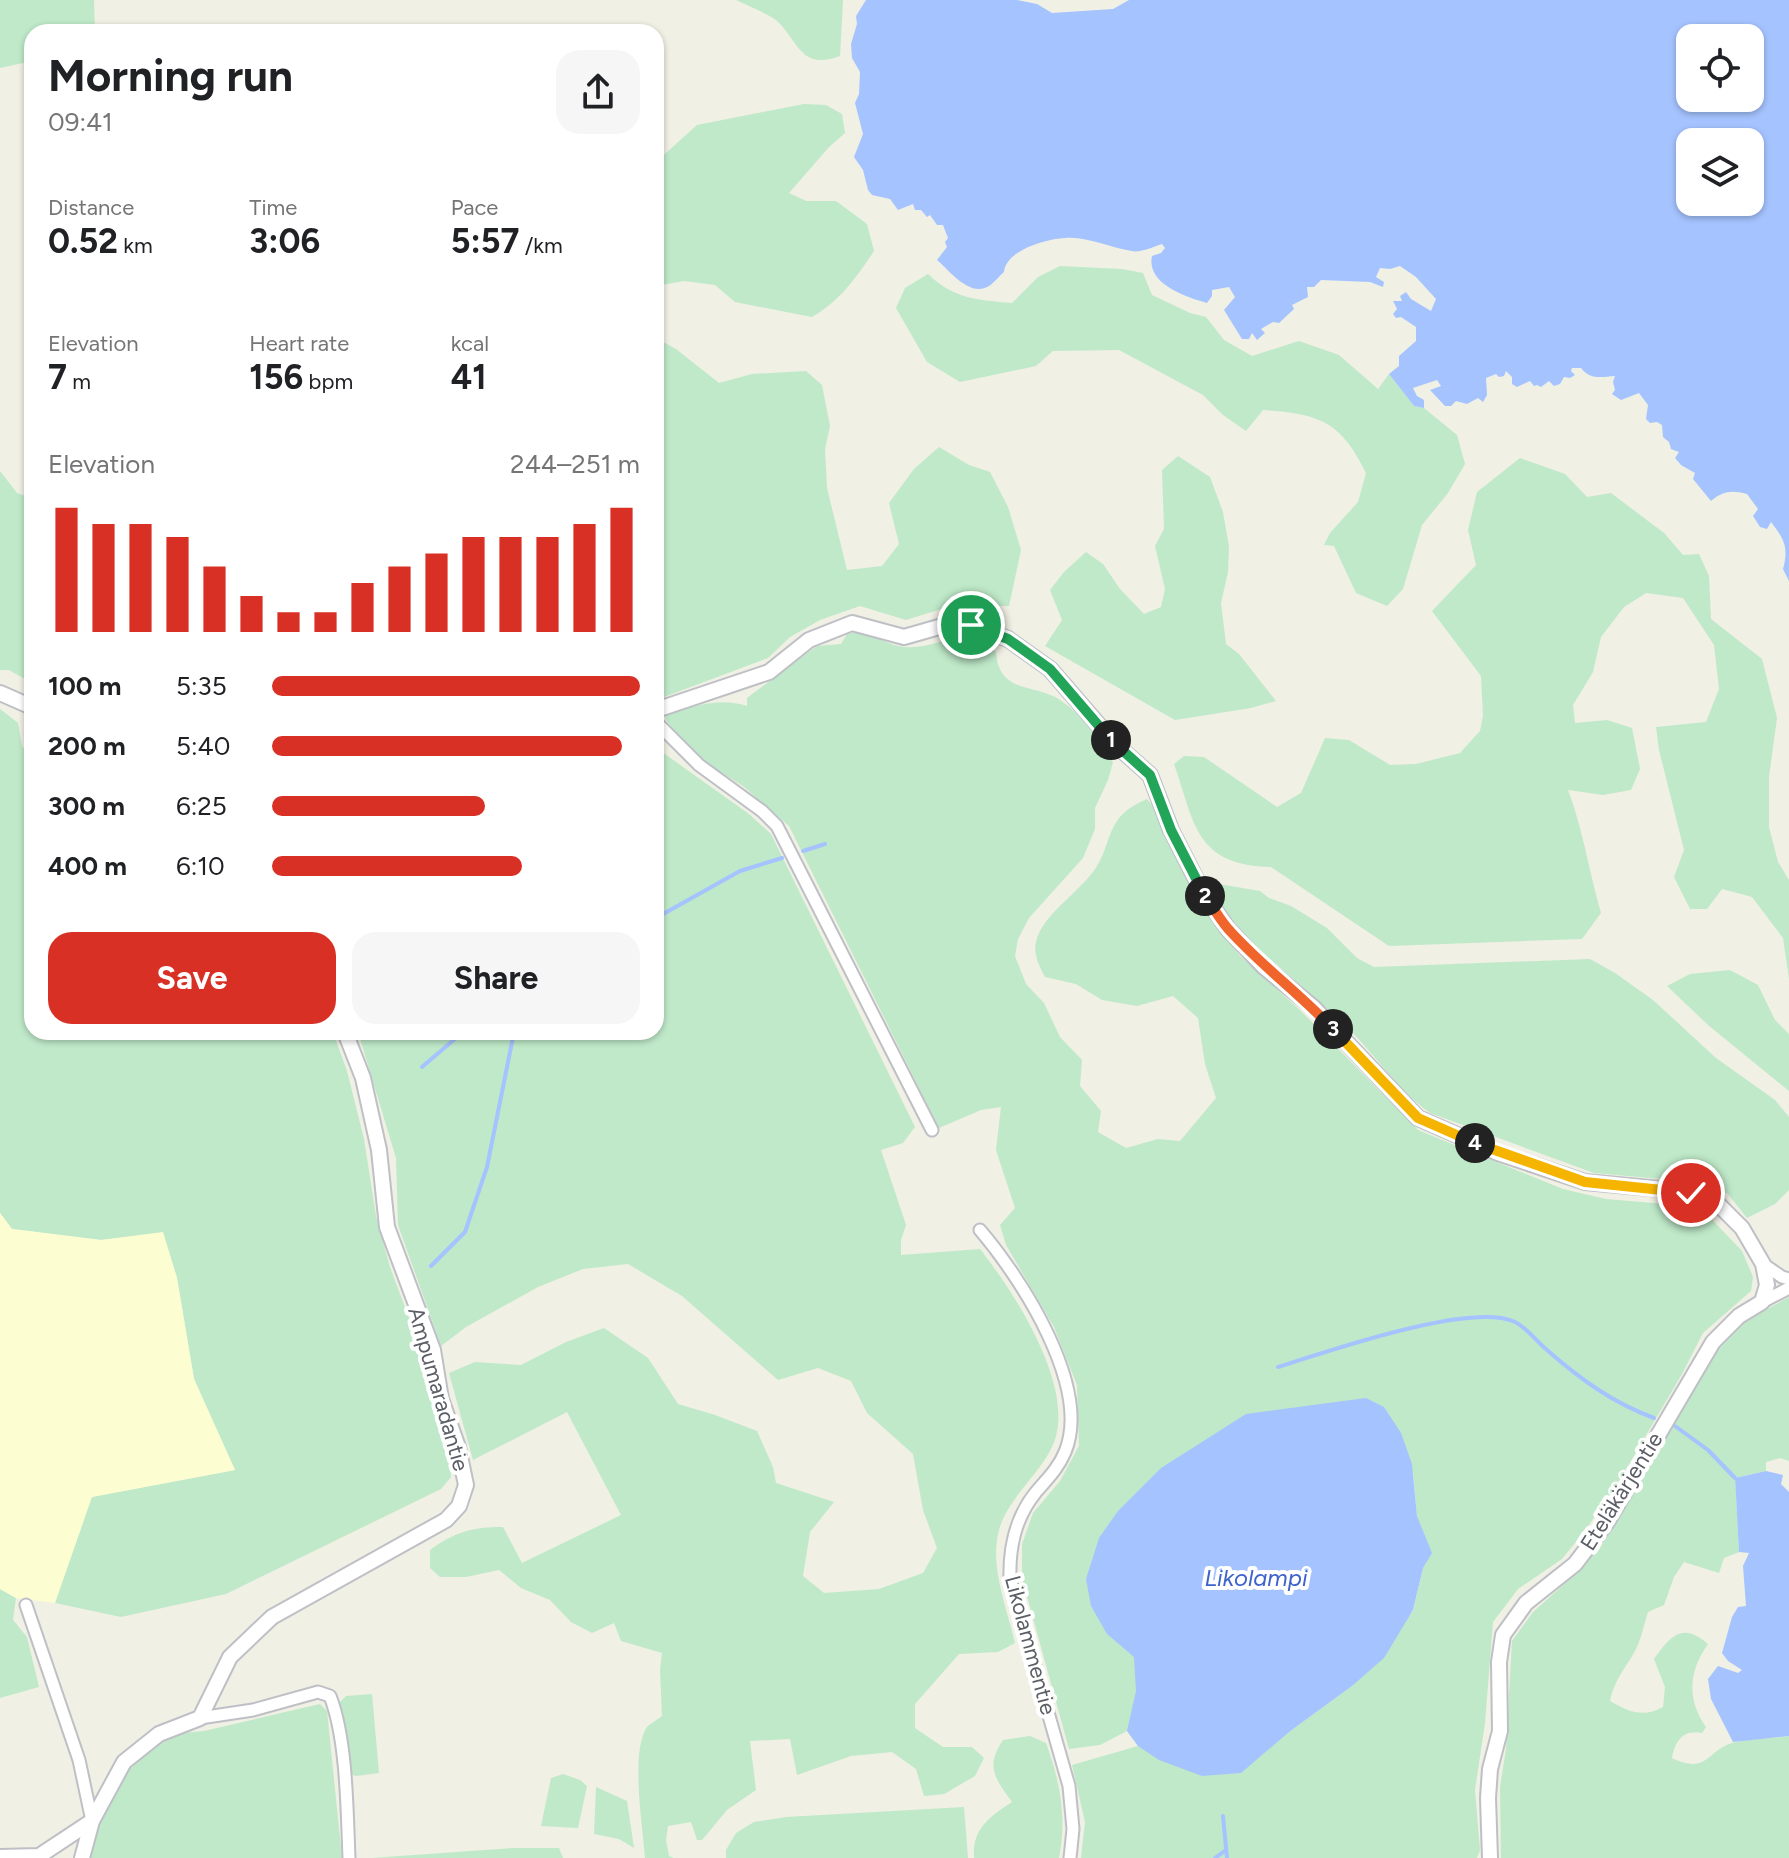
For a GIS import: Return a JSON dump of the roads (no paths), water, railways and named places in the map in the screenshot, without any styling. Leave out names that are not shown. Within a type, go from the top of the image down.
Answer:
[{"type":"street","points":[[664,707],[769,672],[809,640],[852,623],[904,637],[939,627],[971,625],[1008,639],[1050,669],[1115,744],[1150,775],[1171,830],[1203,893],[1228,929],[1263,966],[1314,1008],[1418,1118],[1498,1153],[1585,1182],[1682,1191],[1713,1199],[1742,1228],[1763,1264],[1767,1285],[1762,1302]]},
{"type":"street","points":[[0,693],[24,704]]},
{"type":"street","points":[[664,730],[699,765],[762,811],[777,826],[932,1130]]},
{"type":"street","name":"Ampumaradantie","points":[[200,1718],[230,1657],[272,1617],[446,1520],[459,1506],[466,1485],[458,1447],[441,1399],[433,1350],[387,1227],[379,1150],[363,1078],[348,1040]]},
{"type":"street","name":"Likolammentie","points":[[980,1230],[993,1244],[1029,1299],[1068,1390],[1070,1433],[1065,1452],[1053,1474],[1022,1513],[1009,1553],[1010,1579],[1069,1786],[1073,1829],[1070,1858]]},
{"type":"street","points":[[1763,1264],[1789,1279]]},
{"type":"street","name":"Eteläkärjentie","points":[[1490,1858],[1488,1798],[1490,1769],[1500,1731],[1499,1662],[1503,1635],[1526,1603],[1575,1564],[1607,1522],[1713,1342],[1739,1316],[1789,1288]]},
{"type":"street","points":[[26,1605],[79,1760],[92,1821]]},
{"type":"street","points":[[82,1858],[92,1821],[119,1772],[131,1755],[159,1734],[200,1718],[253,1710],[318,1692],[330,1696],[335,1710],[346,1789],[349,1858]]},
{"type":"street","points":[[0,1857],[41,1857],[92,1821]]},
{"type":"water","points":[[866,0],[1017,0],[1037,4],[1052,13],[1113,9],[1129,0],[1789,0],[1789,581],[1783,569],[1784,544],[1771,522],[1767,529],[1760,527],[1753,516],[1758,509],[1747,494],[1728,492],[1711,501],[1693,479],[1695,473],[1675,458],[1679,452],[1671,449],[1663,437],[1662,425],[1646,419],[1648,405],[1639,393],[1621,400],[1612,394],[1615,376],[1596,377],[1581,368],[1572,368],[1575,375],[1564,377],[1560,384],[1554,386],[1549,381],[1541,387],[1534,386],[1530,381],[1517,387],[1512,384],[1512,377],[1506,371],[1504,376],[1496,374],[1486,378],[1487,395],[1483,402],[1478,398],[1467,404],[1456,401],[1451,406],[1445,406],[1430,390],[1441,386],[1437,380],[1413,388],[1417,396],[1424,400],[1424,408],[1414,406],[1389,374],[1399,366],[1399,356],[1416,341],[1416,327],[1401,317],[1396,318],[1393,314],[1397,309],[1393,301],[1402,301],[1400,296],[1406,292],[1411,299],[1431,311],[1436,299],[1416,277],[1400,266],[1380,268],[1376,277],[1384,282],[1383,287],[1370,282],[1321,280],[1314,287],[1307,287],[1308,297],[1292,305],[1294,309],[1279,323],[1273,322],[1261,329],[1265,333],[1257,340],[1252,333],[1249,339],[1242,339],[1224,310],[1235,297],[1229,287],[1212,290],[1207,303],[1179,293],[1161,282],[1152,266],[1152,256],[1161,253],[1165,248],[1162,244],[1135,251],[1082,239],[1048,241],[1019,252],[989,286],[975,289],[968,286],[937,260],[947,247],[945,242],[948,238],[943,225],[937,225],[930,215],[927,217],[921,210],[915,210],[913,204],[898,210],[890,199],[872,195],[863,170],[854,157],[863,134],[855,103],[859,94],[860,72],[852,58],[851,44],[856,16]]},
{"type":"water","name":"Likolampi","points":[[1366,1398],[1384,1407],[1401,1433],[1412,1464],[1417,1516],[1432,1553],[1423,1568],[1413,1610],[1384,1658],[1241,1773],[1202,1776],[1159,1760],[1138,1746],[1127,1731],[1136,1691],[1134,1657],[1107,1634],[1091,1606],[1086,1579],[1099,1538],[1118,1511],[1161,1468],[1246,1414]]},
{"type":"water","points":[[1766,1471],[1783,1475],[1781,1484],[1789,1492],[1789,1736],[1733,1742],[1711,1699],[1708,1679],[1718,1666],[1738,1673],[1742,1670],[1722,1653],[1732,1617],[1738,1607],[1746,1606],[1743,1566],[1749,1553],[1739,1552],[1735,1478]]},
{"type":"waterway","points":[[803,851],[825,844]]},
{"type":"waterway","points":[[664,914],[740,871],[782,858]]},
{"type":"waterway","points":[[422,1067],[454,1040]]},
{"type":"waterway","points":[[431,1266],[465,1232],[487,1167],[512,1040]]},
{"type":"waterway","points":[[1278,1367],[1398,1331],[1467,1318],[1494,1317],[1519,1324],[1585,1380],[1611,1398],[1654,1418]]},
{"type":"waterway","points":[[1675,1426],[1708,1450],[1735,1478]]},
{"type":"waterway","points":[[1223,1816],[1227,1858]]},
{"type":"waterway","points":[[1215,1858],[1226,1850]]}]
